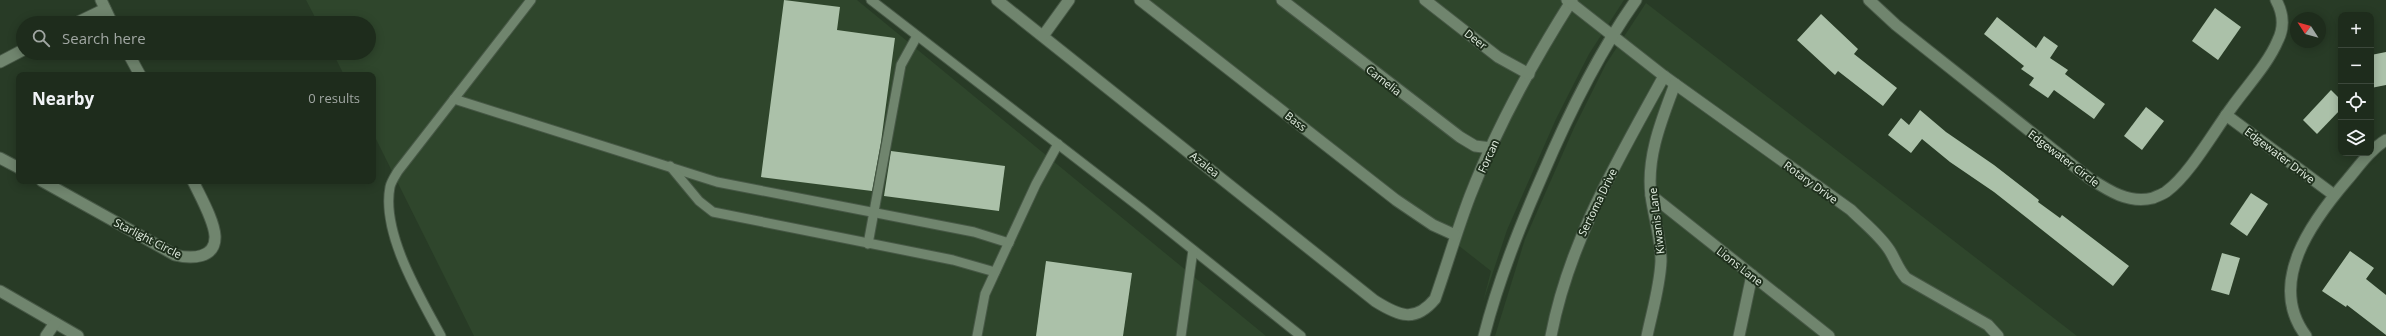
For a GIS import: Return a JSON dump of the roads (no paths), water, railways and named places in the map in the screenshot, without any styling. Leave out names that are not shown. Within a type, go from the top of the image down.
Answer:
[{"type":"street","name":"Azalea","points":[[997,0],[1375,301],[1388,309],[1407,315],[1417,315]]},
{"type":"street","points":[[1043,36],[1069,0]]},
{"type":"street","name":"Bass","points":[[1140,0],[1396,200],[1433,225],[1455,235]]},
{"type":"street","name":"Camelia","points":[[1282,0],[1460,137],[1475,146],[1491,148]]},
{"type":"street","name":"Deer","points":[[1425,0],[1498,57],[1530,74]]},
{"type":"street","points":[[1484,336],[1516,234],[1565,123],[1598,59],[1636,0]]},
{"type":"street","name":"Edgewater Circle","points":[[1869,0],[1896,25],[2089,178],[2108,190],[2127,198],[2139,200],[2155,197],[2167,191],[2187,168],[2279,40],[2283,23],[2282,11],[2276,0]]},
{"type":"street","name":"Forcan","points":[[1417,315],[1425,311],[1435,299],[1455,235],[1491,148],[1570,1]]},
{"type":"street","name":"Rotary Drive","points":[[1570,1],[1664,76],[1851,210],[1878,236],[1890,251],[1899,270],[1906,278],[1988,325],[1998,336]]},
{"type":"street","points":[[86,16],[103,5],[108,16]]},
{"type":"street","points":[[0,62],[16,54]]},
{"type":"street","points":[[132,60],[138,72]]},
{"type":"street","name":"Sertoma Drive","points":[[1551,336],[1556,311],[1571,260],[1587,220],[1664,76]]},
{"type":"street","name":"Kiwanis Lane","points":[[1647,336],[1661,262],[1659,234],[1651,195],[1653,152],[1661,121],[1675,84]]},
{"type":"street","name":"Edgewater Drive","points":[[2226,115],[2334,195]]},
{"type":"street","points":[[2306,336],[2293,312],[2290,294],[2291,274],[2296,258],[2305,240],[2334,195],[2365,158],[2386,140]]},
{"type":"street","points":[[0,158],[16,166]]},
{"type":"street","name":"Starlight Circle","points":[[47,184],[175,255],[196,258],[207,253],[214,244],[215,235],[205,205],[194,184]]},
{"type":"street","name":"Lions Lane","points":[[1651,195],[1829,336]]},
{"type":"street","points":[[1739,336],[1752,275]]},
{"type":"street","points":[[0,291],[78,336]]},
{"type":"street","points":[[46,336],[55,323]]},
{"type":"lane","points":[[441,336],[420,297],[401,253],[392,227],[389,201],[390,186],[398,171],[531,0]]},
{"type":"lane","points":[[870,0],[1058,144],[1300,336]]},
{"type":"lane","points":[[868,244],[901,65],[917,36]]},
{"type":"lane","points":[[454,99],[717,182],[974,232],[1009,243]]},
{"type":"lane","points":[[977,336],[985,294],[1058,144]]},
{"type":"lane","points":[[670,166],[699,201],[713,212],[954,260],[995,272]]},
{"type":"lane","points":[[1181,336],[1193,250]]}]
